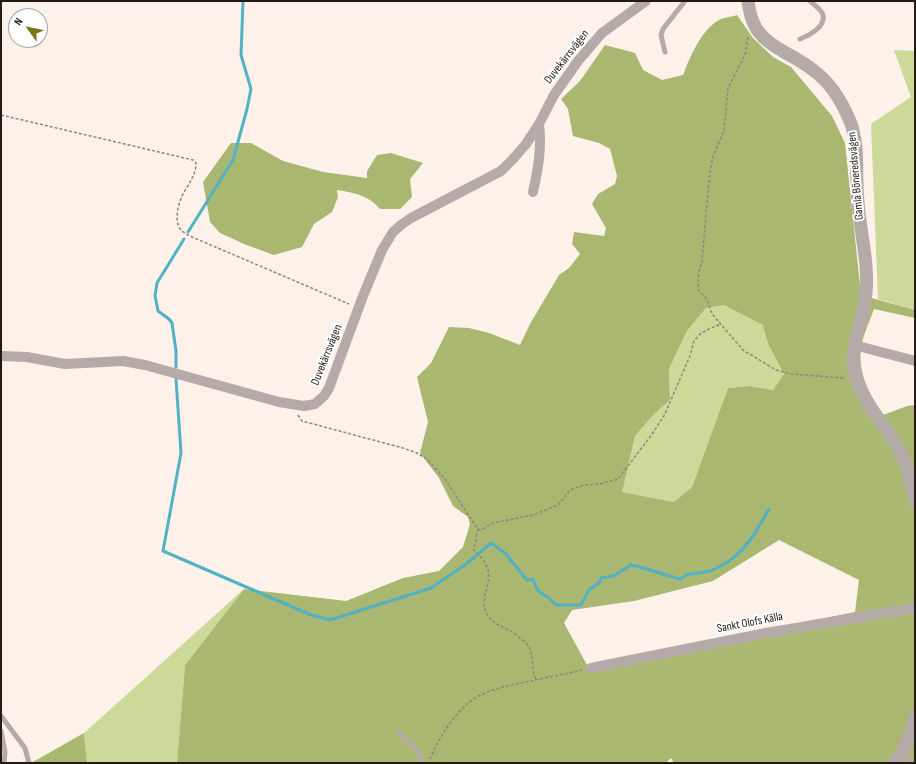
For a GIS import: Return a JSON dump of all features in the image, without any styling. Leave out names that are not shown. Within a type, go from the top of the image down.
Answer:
[{"type":"street","name":"Duvekärrsvägen","points":[[1,356],[27,357],[65,364],[123,360],[152,366],[279,402],[300,406],[315,404],[324,396],[329,388],[358,308],[382,250],[400,225],[501,171],[526,144],[539,124],[554,95],[578,61],[602,33],[646,1]]},
{"type":"street","name":"Gamla Böneredsvägen","points":[[748,1],[750,14],[756,28],[766,40],[805,64],[821,76],[841,103],[851,126],[855,147],[857,201],[867,283],[865,300],[854,345],[854,366],[856,378],[868,402],[890,434],[900,452],[908,471],[915,501]]},
{"type":"street","points":[[533,192],[540,159],[541,139],[539,124]]},
{"type":"street","points":[[854,345],[915,361]]},
{"type":"street","name":"Sankt Olofs Källa","points":[[590,668],[766,633],[915,608]]},
{"type":"street","points":[[898,758],[908,740],[915,716]]},
{"type":"lane","points":[[665,52],[661,35],[663,29],[685,1]]},
{"type":"lane","points":[[800,39],[810,36],[823,19],[823,15],[820,10],[810,1]]},
{"type":"lane","points":[[1,716],[25,748],[29,763]]},
{"type":"lane","points":[[1,731],[5,752],[4,763]]},
{"type":"lane","points":[[399,733],[418,751],[423,763]]},
{"type":"lane","points":[[898,758],[914,763]]},
{"type":"path","points":[[756,28],[749,34],[745,54],[728,88],[724,130],[713,157],[710,172],[702,261],[699,271],[698,282],[700,291],[707,299],[712,314],[743,350],[776,370],[792,374],[856,378]]},
{"type":"path","points":[[1,115],[193,160],[196,163],[196,170],[183,194],[177,217],[180,229],[192,237],[358,308]]},
{"type":"path","points":[[478,529],[481,530],[493,523],[533,515],[558,505],[570,490],[584,485],[599,484],[618,479],[631,464],[638,451],[650,437],[664,416],[690,356],[694,341],[700,334],[721,324]]},
{"type":"path","points":[[300,406],[298,417],[302,421],[403,448],[417,453],[427,459],[445,480],[478,529],[474,550],[486,564],[490,579],[485,592],[485,610],[492,622],[517,635],[529,647],[532,661],[532,672],[536,680]]},
{"type":"path","points":[[428,763],[447,728],[466,705],[476,698],[500,687],[590,668]]},
{"type":"green space","points":[[737,15],[753,38],[773,57],[791,67],[832,116],[845,143],[861,295],[915,310],[915,318],[874,309],[862,342],[861,362],[862,371],[868,389],[883,415],[907,406],[915,405],[915,763],[674,763],[671,758],[666,763],[177,763],[185,665],[244,589],[346,601],[403,578],[439,571],[463,547],[470,524],[468,517],[453,506],[439,478],[420,453],[428,422],[417,377],[431,363],[449,327],[469,328],[489,333],[520,345],[530,324],[559,275],[569,268],[580,254],[572,244],[574,232],[604,236],[606,228],[592,204],[598,194],[615,184],[617,176],[610,149],[599,143],[573,136],[568,109],[561,99],[580,81],[605,45],[635,53],[643,70],[662,80],[683,75],[697,44],[707,30],[723,18]],"holes":[[[724,305],[763,325],[768,344],[784,374],[773,390],[750,386],[728,388],[692,487],[674,502],[622,492],[635,436],[655,413],[670,400],[669,369],[687,331],[706,308]],[[779,540],[859,580],[855,612],[587,665],[564,623],[572,610],[634,601],[713,581]]]},
{"type":"green space","points":[[894,50],[915,51],[915,310],[878,299],[871,124],[911,97]]},
{"type":"green space","points":[[231,143],[251,143],[283,161],[323,172],[367,178],[367,171],[377,155],[391,153],[423,163],[410,179],[412,197],[400,209],[380,209],[366,198],[337,190],[338,197],[332,212],[314,224],[302,247],[274,255],[220,233],[210,222],[203,182]]},
{"type":"green space","points":[[724,305],[764,325],[768,344],[784,374],[773,390],[750,386],[728,388],[692,487],[674,502],[621,492],[635,436],[655,413],[670,400],[669,369],[687,331],[706,308]]},
{"type":"green space","points":[[244,589],[185,665],[177,763],[87,763],[84,733]]},
{"type":"green space","points":[[84,733],[87,763],[31,763]]},
{"type":"waterway","points":[[188,232],[233,160],[247,109],[251,89],[241,55],[243,1]]},
{"type":"waterway","points":[[176,367],[176,351],[172,323],[158,311],[155,296],[157,283],[184,239]]},
{"type":"waterway","points":[[176,379],[181,453],[163,551],[311,615],[330,620],[431,588],[465,565],[491,543],[505,553],[527,580],[533,579],[538,591],[549,598],[556,605],[581,605],[589,590],[600,582],[601,578],[613,576],[631,565],[680,579],[688,575],[710,571],[721,566],[737,555],[755,534],[769,509]]}]
